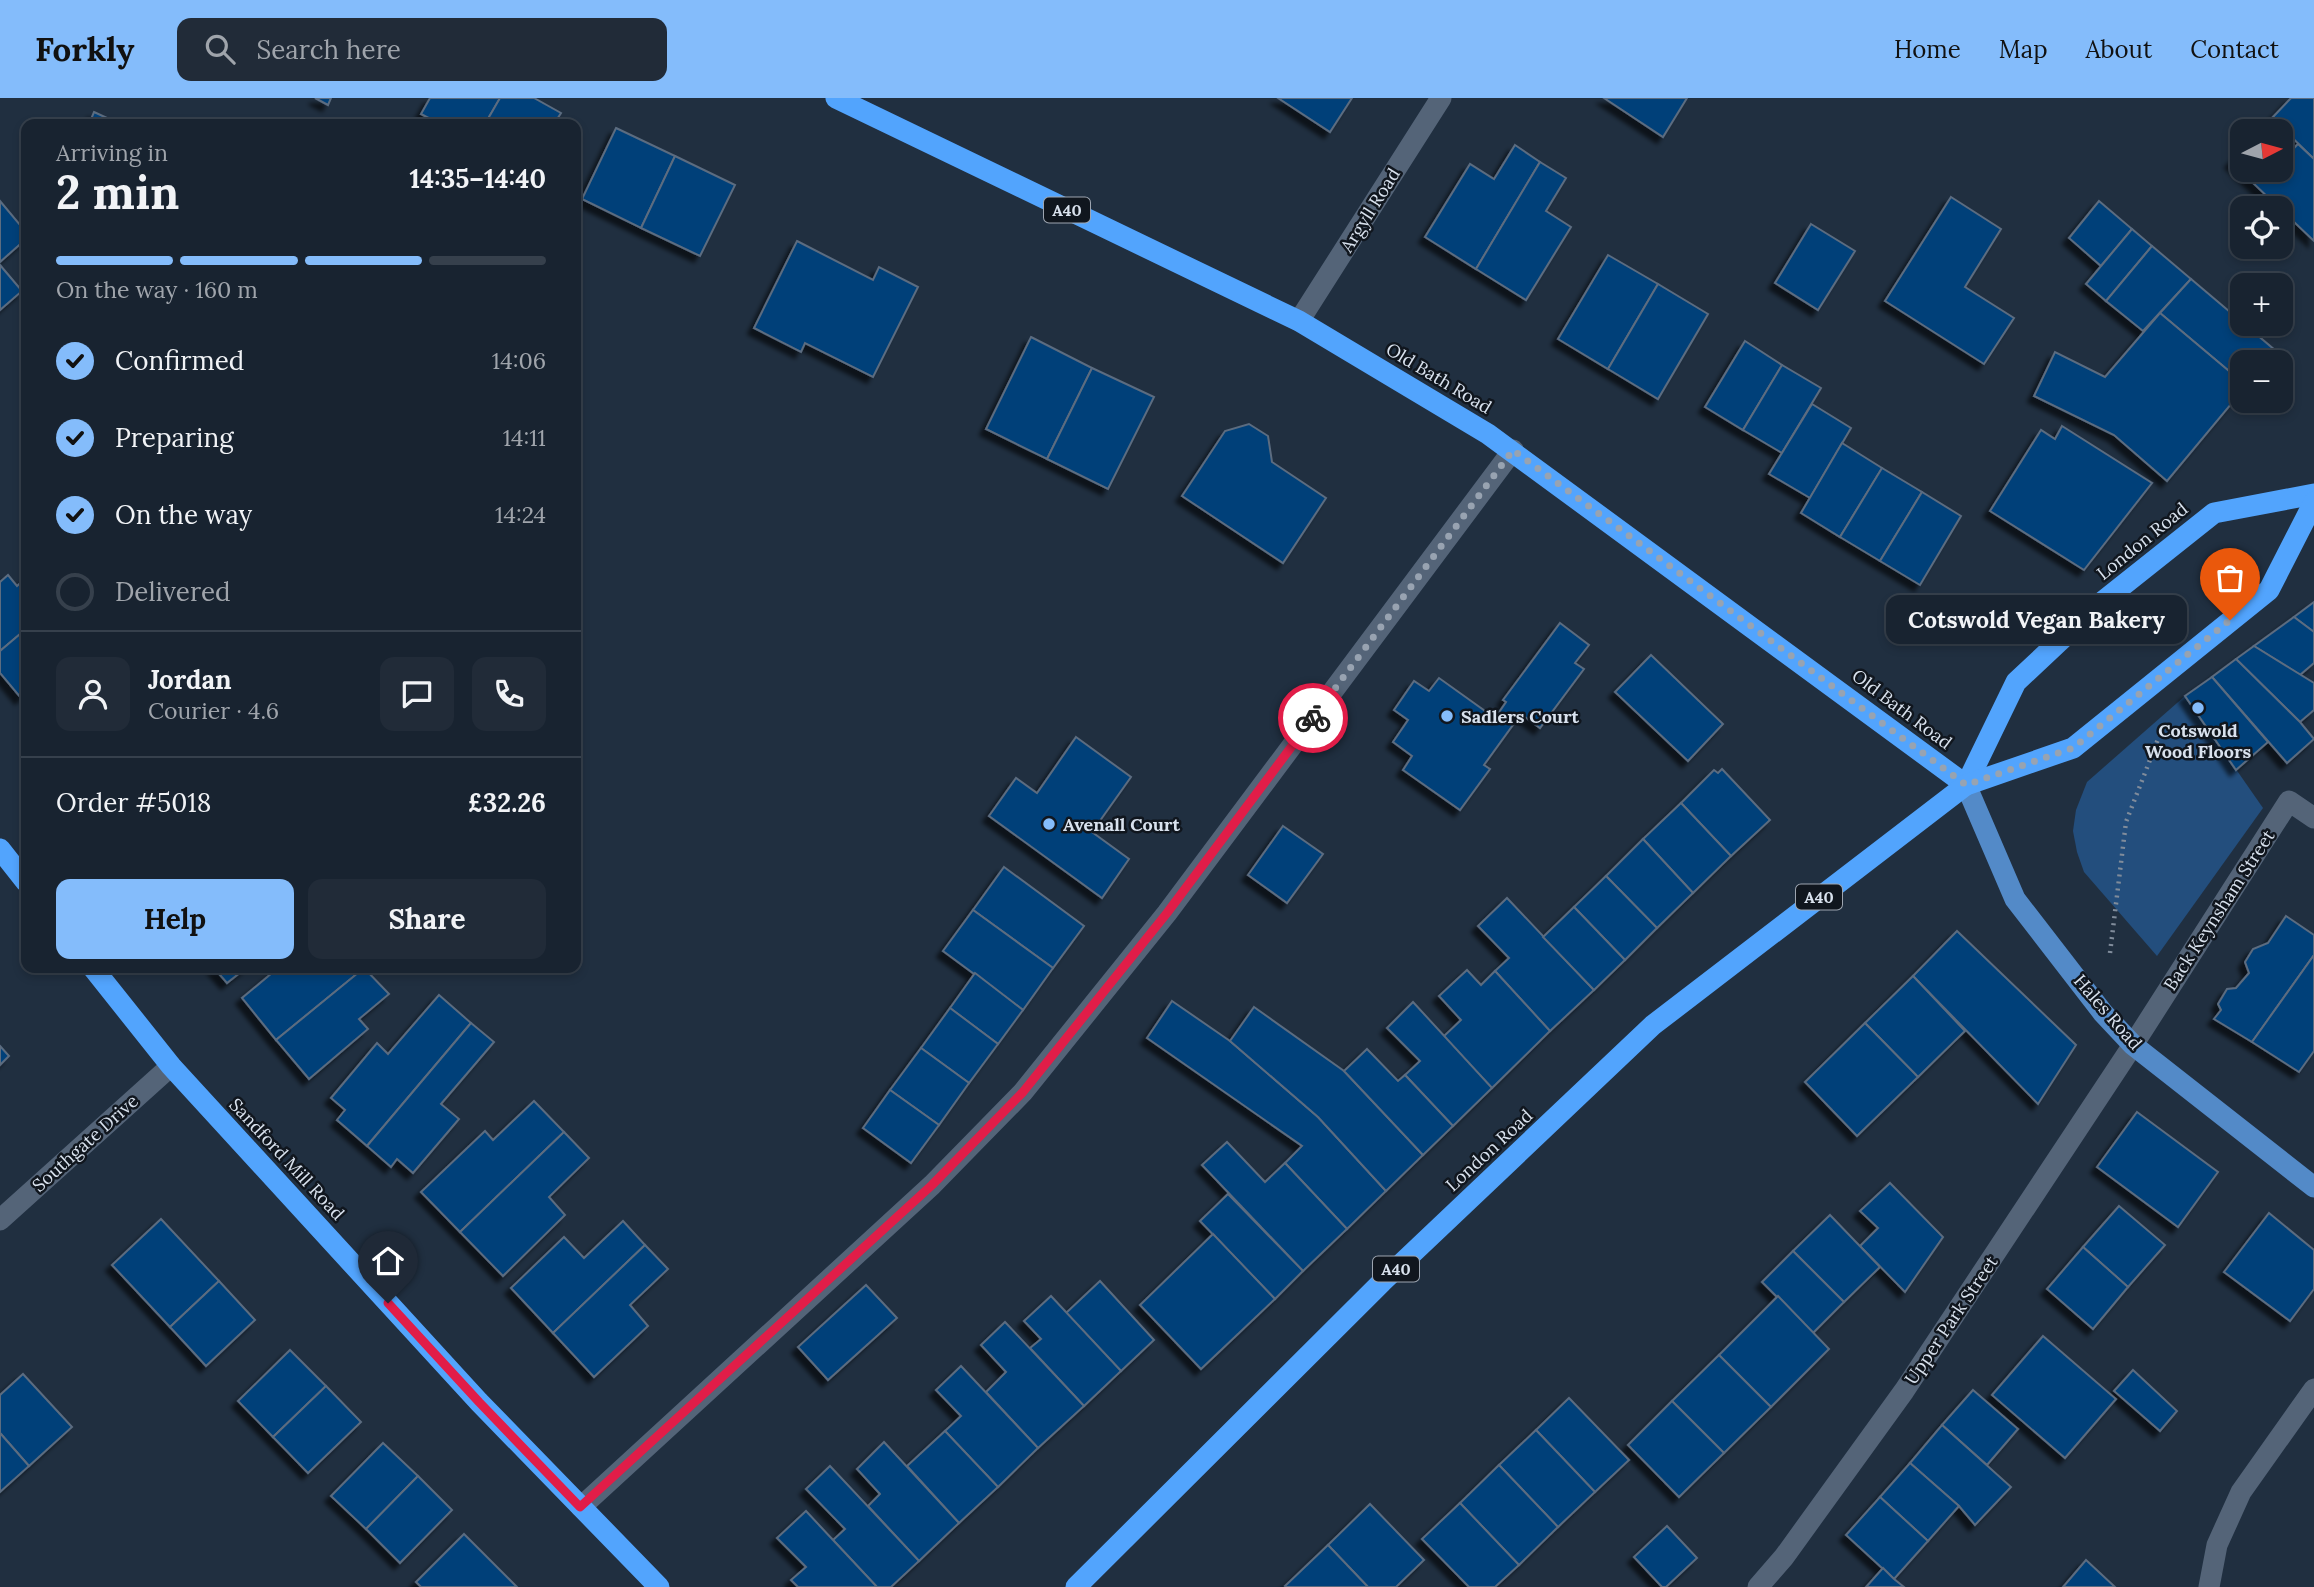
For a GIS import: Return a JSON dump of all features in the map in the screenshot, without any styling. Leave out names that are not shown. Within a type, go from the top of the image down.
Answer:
[{"type":"highway","name":"Old Bath Road","points":[[836,98],[1299,321],[1513,450],[1966,785]]},
{"type":"highway","name":"London Road","points":[[1966,785],[2016,681],[2097,606],[2214,513],[2314,494]]},
{"type":"highway","name":"London Road","points":[[1076,1587],[1382,1282],[1653,1026],[1966,785],[2073,748],[2269,590],[2314,502]]},
{"type":"highway","points":[[0,849],[21,876]]},
{"type":"highway","name":"Sandford Mill Road","points":[[97,973],[171,1066],[479,1402],[659,1587]]},
{"type":"main road","name":"Hales Road","points":[[1966,785],[2015,899],[2103,1013],[2133,1045],[2314,1187]]},
{"type":"street","name":"Argyll Road","points":[[1299,321],[1441,98]]},
{"type":"street","points":[[580,1507],[932,1185],[1023,1092],[1167,913],[1513,450]]},
{"type":"street","name":"Back Keynsham Street","points":[[2133,1045],[2289,801],[2314,818]]},
{"type":"street","name":"Upper Park Street","points":[[1758,1587],[1784,1558],[1904,1391],[2133,1045]]},
{"type":"street","name":"Southgate Drive","points":[[0,1220],[171,1066]]},
{"type":"street","points":[[2209,1587],[2217,1545],[2241,1492],[2314,1390]]},
{"type":"path","points":[[2103,1013],[2126,822],[2163,724]]},
{"type":"shaded area","points":[[2185,696],[2263,808],[2157,956],[2084,872],[2073,831],[2076,810],[2087,782]]},
{"type":"building","points":[[315,98],[331,98],[328,105]]},
{"type":"building","points":[[430,98],[500,98],[488,119],[430,119],[421,114]]},
{"type":"building","points":[[500,98],[534,98],[561,113],[557,119],[488,119]]},
{"type":"building","points":[[1278,98],[1352,98],[1330,132]]},
{"type":"building","points":[[1604,98],[1687,98],[1663,137]]},
{"type":"building","points":[[2291,98],[2314,98],[2314,159],[2293,138],[2293,119],[2272,118]]},
{"type":"building","points":[[94,112],[109,119],[91,119]]},
{"type":"building","points":[[616,128],[675,156],[641,228],[582,199]]},
{"type":"building","points":[[2298,144],[2314,159],[2314,241],[2293,221],[2293,196],[2267,196],[2252,182],[2293,182],[2293,149]]},
{"type":"building","points":[[1515,145],[1540,162],[1476,269],[1425,237],[1470,164],[1494,179]]},
{"type":"building","points":[[675,156],[735,185],[700,256],[641,228]]},
{"type":"building","points":[[1540,162],[1566,178],[1546,211],[1571,227],[1526,300],[1476,269]]},
{"type":"building","points":[[1951,197],[2001,229],[1965,287],[2014,318],[1984,364],[1885,301]]},
{"type":"building","points":[[0,201],[21,226],[21,243],[0,262]]},
{"type":"building","points":[[2099,201],[2132,229],[2101,266],[2069,238]]},
{"type":"building","points":[[1811,224],[1855,251],[1818,310],[1775,283]]},
{"type":"building","points":[[2132,229],[2152,246],[2106,301],[2086,284]]},
{"type":"building","points":[[797,241],[873,280],[879,267],[918,287],[873,377],[805,343],[801,352],[754,328]]},
{"type":"building","points":[[2152,246],[2191,279],[2143,331],[2106,301]]},
{"type":"building","points":[[1608,255],[1658,284],[1608,369],[1558,339]]},
{"type":"building","points":[[0,265],[21,292],[0,310]]},
{"type":"building","points":[[2191,279],[2230,312],[2230,336],[2258,336],[2275,350],[2230,350],[2230,372],[2160,313]]},
{"type":"building","points":[[1658,284],[1708,314],[1658,399],[1608,369]]},
{"type":"building","points":[[2160,313],[2230,372],[2230,405],[2167,481],[2114,435],[2034,396],[2055,352],[2105,377]]},
{"type":"building","points":[[1031,337],[1092,368],[1047,459],[986,429]]},
{"type":"building","points":[[1745,341],[1782,365],[1743,430],[1705,407]]},
{"type":"building","points":[[1782,365],[1821,388],[1782,453],[1743,430]]},
{"type":"building","points":[[1092,368],[1154,397],[1108,489],[1047,459]]},
{"type":"building","points":[[1812,404],[1851,428],[1810,498],[1769,474]]},
{"type":"building","points":[[1249,424],[1268,436],[1272,462],[1326,498],[1283,563],[1182,496],[1225,431]]},
{"type":"building","points":[[2062,426],[2152,483],[2084,570],[1990,511],[2041,430],[2055,439]]},
{"type":"building","points":[[1842,443],[1882,468],[1840,537],[1801,513]]},
{"type":"building","points":[[1882,468],[1922,492],[1880,561],[1840,537]]},
{"type":"building","points":[[1922,492],[1961,516],[1920,585],[1880,561]]},
{"type":"building","points":[[8,575],[17,586],[21,582],[21,633],[0,651],[0,582]]},
{"type":"building","points":[[2314,602],[2314,632],[2294,617]]},
{"type":"building","points":[[2294,617],[2314,632],[2314,663],[2300,675],[2254,646]]},
{"type":"building","name":"Sadlers Court","points":[[1560,623],[1589,645],[1575,663],[1584,669],[1540,728],[1521,714],[1484,765],[1490,769],[1460,810],[1403,770],[1412,756],[1393,742],[1408,720],[1394,710],[1414,681],[1429,691],[1439,678],[1495,718],[1506,702],[1503,700]]},
{"type":"building","points":[[21,633],[21,698],[0,673],[0,651]]},
{"type":"building","points":[[2254,646],[2314,683],[2314,710],[2300,722],[2236,659]]},
{"type":"building","points":[[1651,655],[1723,724],[1688,761],[1615,692]]},
{"type":"building","points":[[2236,659],[2314,739],[2287,763],[2212,677]]},
{"type":"building","points":[[2212,677],[2268,742],[2236,770],[2185,696]]},
{"type":"building","name":"Avenall Court","points":[[1076,737],[1131,777],[1092,832],[1129,859],[1102,898],[989,816],[1016,778],[1037,793]]},
{"type":"building","points":[[1722,769],[1770,820],[1731,856],[1681,803],[1714,770],[1718,773]]},
{"type":"building","points":[[1681,803],[1731,856],[1693,893],[1643,839]]},
{"type":"building","points":[[1283,826],[1323,854],[1287,903],[1248,875]]},
{"type":"building","points":[[1643,839],[1693,893],[1657,928],[1606,876]]},
{"type":"building","points":[[1004,867],[1084,926],[1053,968],[973,910]]},
{"type":"building","points":[[1606,876],[1657,928],[1625,960],[1574,907]]},
{"type":"building","points":[[1507,898],[1594,990],[1550,1031],[1495,971],[1509,958],[1478,926]]},
{"type":"building","points":[[1574,907],[1625,960],[1594,990],[1543,937]]},
{"type":"building","points":[[973,910],[1053,968],[1023,1010],[943,951]]},
{"type":"building","points":[[2286,916],[2314,935],[2314,955],[2252,1042],[2214,1019],[2221,1010],[2218,1004],[2227,989],[2236,988],[2249,973],[2245,962],[2253,949],[2268,943]]},
{"type":"building","points":[[1957,931],[2076,1045],[2038,1104],[1913,976]]},
{"type":"building","points":[[2314,955],[2314,1051],[2299,1072],[2252,1042]]},
{"type":"building","points":[[1467,970],[1481,985],[1495,971],[1550,1031],[1492,1088],[1443,1037],[1461,1020],[1439,996]]},
{"type":"building","points":[[218,973],[240,973],[227,983]]},
{"type":"building","points":[[272,973],[358,973],[276,1040],[242,998]]},
{"type":"building","points":[[358,973],[369,973],[389,994],[359,1019],[368,1029],[309,1079],[276,1040]]},
{"type":"building","points":[[975,973],[1023,1010],[998,1044],[950,1008]]},
{"type":"building","points":[[1913,976],[1965,1031],[1918,1077],[1865,1023]]},
{"type":"building","points":[[439,995],[471,1023],[367,1146],[337,1120],[345,1110],[331,1098],[377,1043],[388,1054]]},
{"type":"building","points":[[1172,1001],[1230,1041],[1318,1117],[1386,1191],[1347,1229],[1285,1163],[1302,1146],[1147,1038]]},
{"type":"building","points":[[1413,1002],[1492,1088],[1453,1126],[1405,1075],[1420,1061],[1387,1028]]},
{"type":"building","points":[[1254,1007],[1344,1071],[1423,1155],[1386,1191],[1318,1117],[1230,1041]]},
{"type":"building","points":[[950,1008],[998,1044],[969,1083],[921,1048]]},
{"type":"building","points":[[471,1023],[494,1042],[441,1104],[459,1119],[413,1173],[397,1159],[391,1167],[367,1146]]},
{"type":"building","points":[[1865,1023],[1918,1077],[1857,1136],[1805,1082]]},
{"type":"building","points":[[0,1046],[9,1056],[0,1065]]},
{"type":"building","points":[[921,1048],[969,1083],[939,1125],[890,1090]]},
{"type":"building","points":[[1367,1049],[1398,1081],[1405,1075],[1453,1126],[1423,1155],[1344,1071]]},
{"type":"building","points":[[890,1090],[939,1125],[911,1163],[863,1128]]},
{"type":"building","points":[[534,1101],[564,1132],[460,1232],[421,1192],[485,1131],[493,1140]]},
{"type":"building","points":[[2137,1112],[2218,1172],[2178,1227],[2097,1167]]},
{"type":"building","points":[[564,1132],[589,1158],[549,1197],[565,1215],[503,1276],[460,1232]]},
{"type":"building","points":[[1227,1142],[1265,1182],[1285,1163],[1347,1229],[1303,1271],[1202,1165]]},
{"type":"building","points":[[1890,1183],[1943,1237],[1905,1292],[1860,1246],[1878,1228],[1860,1211]]},
{"type":"building","points":[[1228,1194],[1303,1271],[1275,1299],[1200,1221]]},
{"type":"building","points":[[2119,1206],[2165,1245],[2128,1287],[2083,1247]]},
{"type":"building","points":[[2269,1213],[2314,1250],[2314,1289],[2290,1321],[2224,1272]]},
{"type":"building","points":[[1830,1215],[1880,1267],[1844,1302],[1793,1251]]},
{"type":"building","points":[[161,1219],[219,1281],[170,1327],[112,1265]]},
{"type":"building","points":[[623,1221],[645,1245],[553,1333],[511,1288],[564,1237],[584,1258]]},
{"type":"building","points":[[1213,1234],[1275,1299],[1201,1369],[1140,1305]]},
{"type":"building","points":[[645,1245],[668,1269],[630,1305],[648,1326],[594,1377],[553,1333]]},
{"type":"building","points":[[2083,1247],[2128,1287],[2093,1329],[2047,1289]]},
{"type":"building","points":[[1793,1251],[1844,1302],[1813,1333],[1762,1282]]},
{"type":"building","points":[[219,1281],[255,1320],[206,1366],[170,1327]]},
{"type":"building","points":[[1100,1281],[1154,1340],[1121,1371],[1066,1313]]},
{"type":"building","points":[[866,1285],[897,1318],[828,1380],[798,1347]]},
{"type":"building","points":[[1051,1296],[1121,1371],[1084,1406],[1030,1348],[1041,1339],[1024,1321]]},
{"type":"building","points":[[1778,1296],[1829,1349],[1771,1407],[1719,1355]]},
{"type":"building","points":[[1005,1322],[1084,1406],[1038,1448],[986,1392],[1006,1372],[981,1345]]},
{"type":"building","points":[[2043,1336],[2116,1399],[2065,1458],[1992,1395]]},
{"type":"building","points":[[290,1350],[326,1386],[273,1437],[238,1401]]},
{"type":"building","points":[[1719,1355],[1771,1407],[1724,1453],[1672,1401]]},
{"type":"building","points":[[961,1366],[1038,1448],[998,1487],[945,1431],[961,1416],[936,1390]]},
{"type":"building","points":[[2133,1370],[2177,1411],[2160,1431],[2114,1391]]},
{"type":"building","points":[[23,1374],[72,1427],[29,1466],[0,1433],[0,1395]]},
{"type":"building","points":[[326,1386],[361,1422],[308,1473],[273,1437]]},
{"type":"building","points":[[1973,1390],[2018,1429],[1987,1465],[1942,1425]]},
{"type":"building","points":[[1569,1398],[1629,1460],[1595,1492],[1536,1430]]},
{"type":"building","points":[[1672,1401],[1724,1453],[1679,1497],[1628,1445]]},
{"type":"building","points":[[1942,1425],[2011,1487],[1975,1525],[1959,1506],[1910,1463]]},
{"type":"building","points":[[1536,1430],[1595,1492],[1558,1527],[1499,1465]]},
{"type":"building","points":[[945,1431],[998,1487],[959,1523],[907,1466]]},
{"type":"building","points":[[0,1433],[29,1466],[0,1492]]},
{"type":"building","points":[[884,1442],[959,1523],[919,1561],[868,1506],[880,1494],[857,1469]]},
{"type":"building","points":[[383,1443],[418,1476],[366,1529],[331,1496]]},
{"type":"building","points":[[1910,1463],[1959,1506],[1928,1541],[1880,1497]]},
{"type":"building","points":[[1499,1465],[1558,1527],[1519,1565],[1460,1503]]},
{"type":"building","points":[[830,1466],[919,1561],[891,1587],[877,1587],[833,1540],[845,1529],[806,1489]]},
{"type":"building","points":[[418,1476],[452,1510],[400,1563],[366,1529]]},
{"type":"building","points":[[1880,1497],[1928,1541],[1894,1579],[1846,1535]]},
{"type":"building","points":[[1460,1503],[1519,1565],[1495,1587],[1469,1587],[1422,1539]]},
{"type":"building","points":[[1370,1504],[1424,1560],[1396,1587],[1368,1587],[1328,1545]]},
{"type":"building","points":[[806,1511],[877,1587],[798,1587],[791,1580],[806,1567],[777,1538]]},
{"type":"building","points":[[1667,1526],[1697,1558],[1666,1587],[1662,1587],[1634,1557]]},
{"type":"building","points":[[464,1534],[517,1587],[421,1587],[416,1582]]},
{"type":"building","points":[[1328,1545],[1368,1587],[1285,1586]]},
{"type":"building","points":[[2086,1560],[2115,1587],[2063,1587]]},
{"type":"building","points":[[1883,1568],[1894,1579],[1904,1587],[1866,1587]]},
{"type":"way so far","points":[[1313,718],[1513,450],[1966,785],[2073,748],[2230,620]]},
{"type":"place","name":"Cotswold Vegan Bakery","points":[[2230,620]]},
{"type":"place","name":"Cotswold Wood Floors","points":[[2198,708]]},
{"type":"place","name":"Sadlers Court","points":[[1447,716]]},
{"type":"place","name":"Avenall Court","points":[[1049,824]]},
{"type":"route","points":[[388,1303],[580,1507],[932,1185],[1023,1092],[1167,913],[1313,718]]}]
